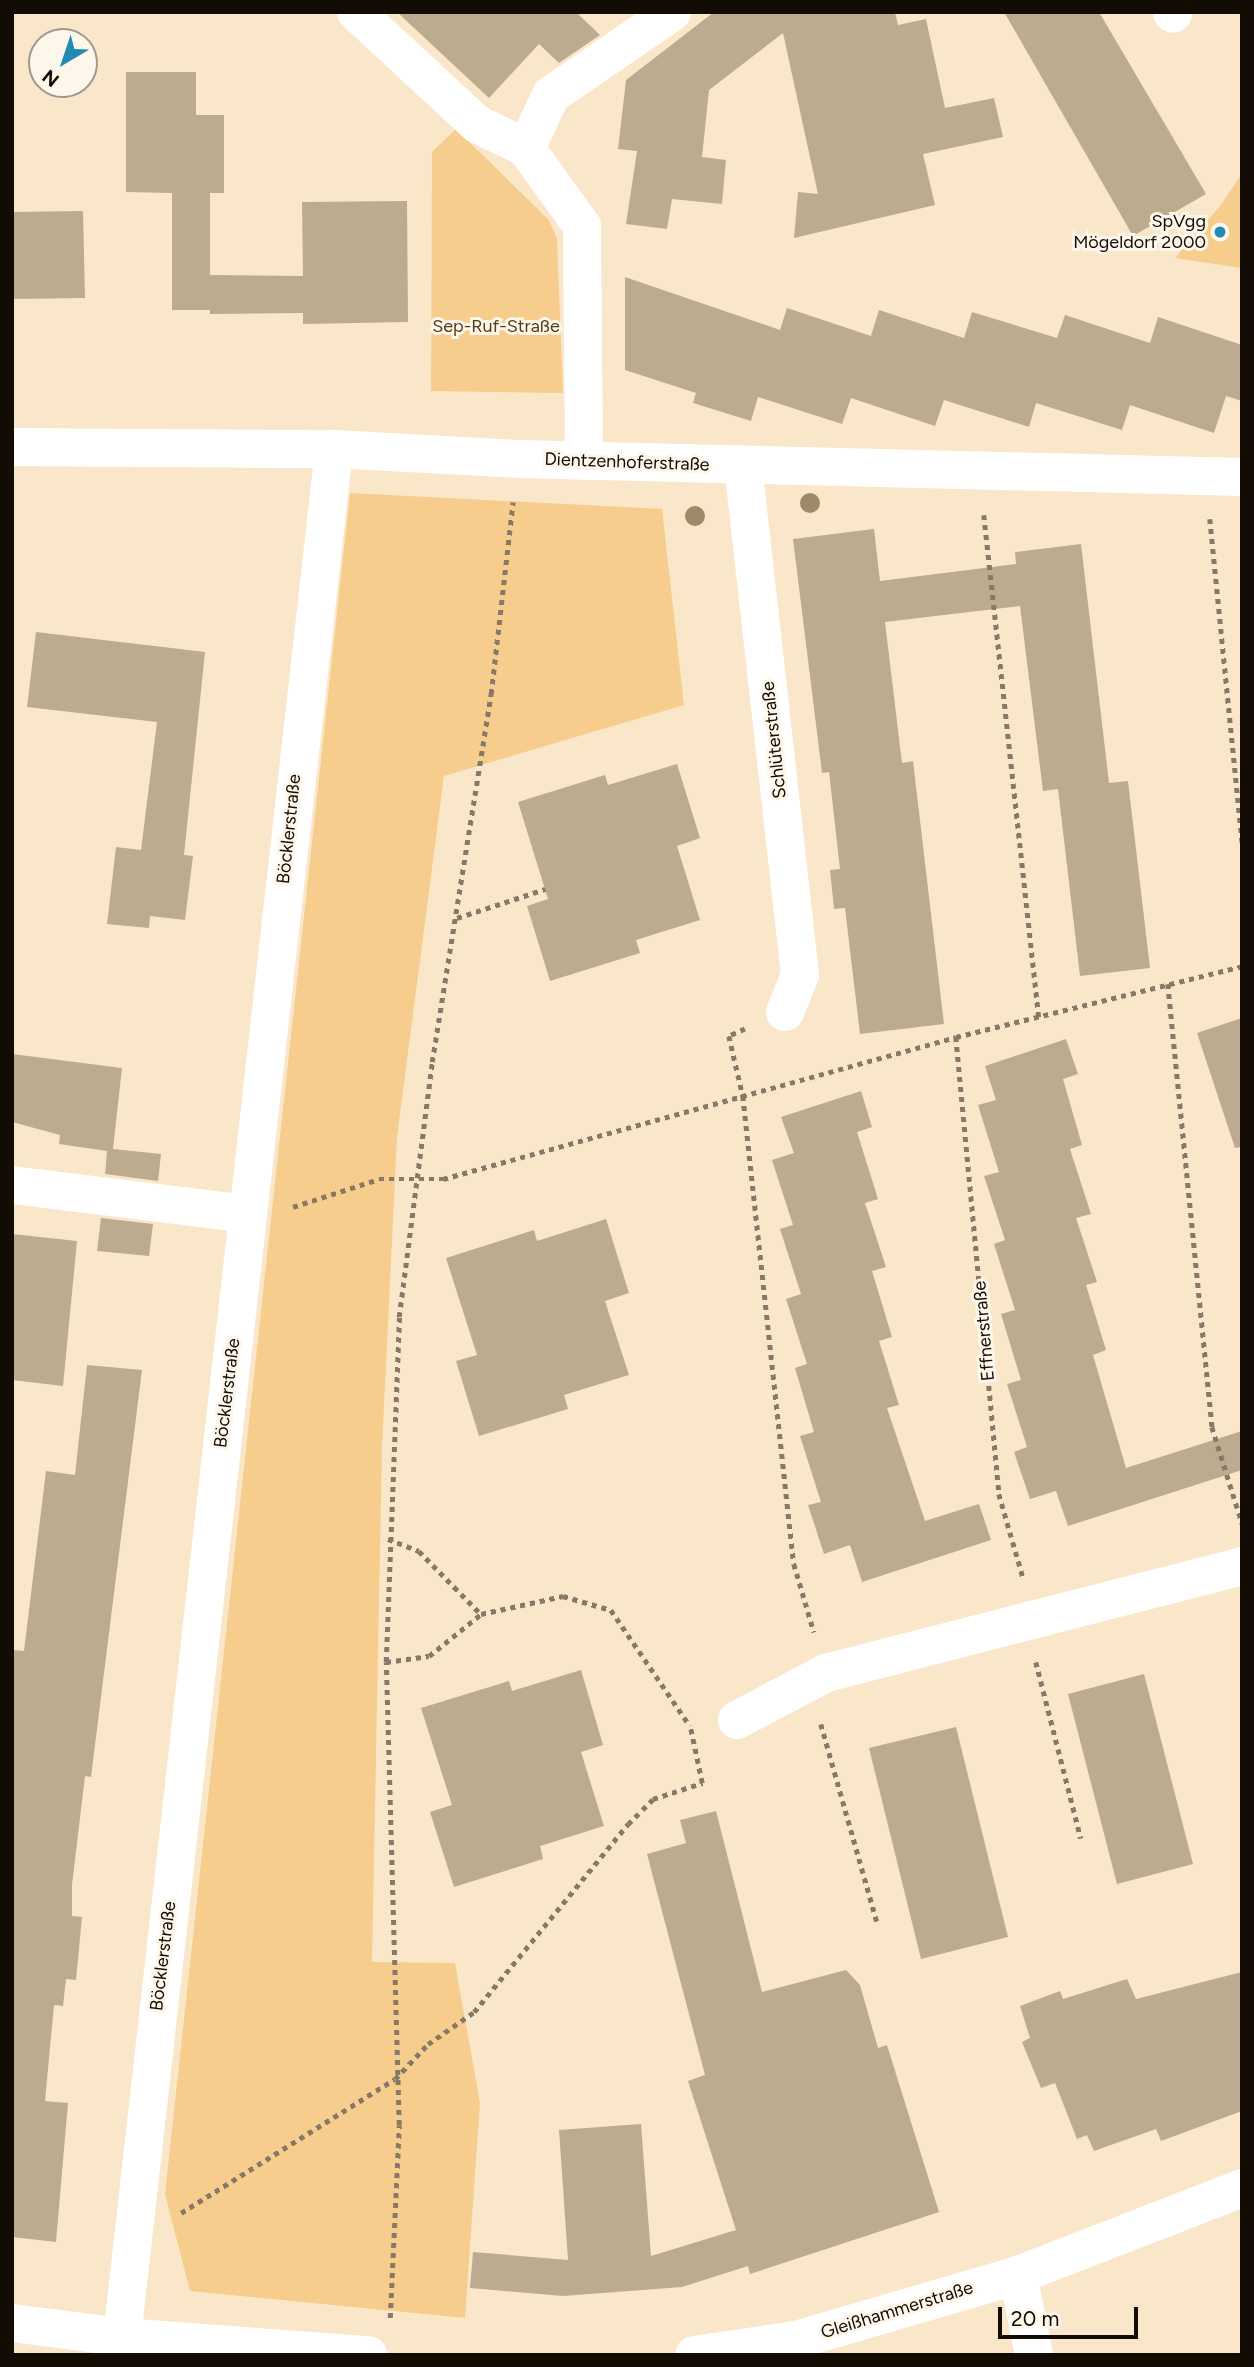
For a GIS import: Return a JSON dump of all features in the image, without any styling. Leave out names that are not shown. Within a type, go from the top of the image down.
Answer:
[{"type":"street","points":[[356,12],[477,124],[526,148],[582,226],[584,461]]},
{"type":"street","points":[[526,148],[551,94],[671,12]]},
{"type":"street","name":"Dientzenhoferstraße","points":[[12,447],[334,449],[518,459],[1224,477]]},
{"type":"street","name":"Böcklerstraße","points":[[122,2337],[133,2214],[334,449]]},
{"type":"street","name":"Schlüterstraße","points":[[743,465],[800,975],[785,1012]]},
{"type":"street","points":[[12,1185],[248,1214]]},
{"type":"street","points":[[737,1720],[818,1677],[1242,1566]]},
{"type":"street","name":"Gleißhammerstraße","points":[[694,2355],[796,2340],[1017,2275],[1242,2188]]},
{"type":"street","points":[[1017,2275],[1034,2355]]},
{"type":"street","points":[[12,2323],[122,2337],[379,2341]]},
{"type":"path","points":[[379,2341],[399,2124],[395,2079],[398,2022],[386,1662],[388,1539],[399,1317],[415,1177],[491,694],[518,459]]},
{"type":"path","points":[[979,471],[1039,1018]]},
{"type":"path","points":[[1224,477],[1242,842]]},
{"type":"path","points":[[457,919],[545,889]]},
{"type":"path","points":[[248,1214],[287,1209],[379,1178],[443,1179],[956,1037],[1242,966]]},
{"type":"path","points":[[1168,984],[1212,1427],[1242,1523]]},
{"type":"path","points":[[785,1012],[729,1036],[743,1096],[794,1563],[818,1677],[877,1922]]},
{"type":"path","name":"Effnerstraße","points":[[956,1037],[999,1494],[1081,1838]]},
{"type":"path","points":[[388,1539],[419,1551],[481,1614]]},
{"type":"path","points":[[133,2214],[174,2217],[395,2079],[428,2044],[474,2012],[653,1799],[702,1783],[690,1726],[611,1610],[563,1596],[481,1614],[429,1656],[386,1662]]},
{"type":"path","points":[[690,1726],[737,1720]]},
{"type":"green space","name":"Sep-Ruf-Straße","points":[[456,129],[549,220],[557,239],[563,393],[431,391],[432,152]]},
{"type":"green space","name":"SpVgg Mögeldorf 2000","points":[[1242,173],[1242,268],[1175,258],[1221,205]]},
{"type":"green space","points":[[350,493],[662,509],[684,705],[444,776],[397,1137],[382,1448],[372,1962],[455,1963],[480,2103],[465,2318],[190,2291],[165,2194]]},
{"type":"building","points":[[397,12],[576,12],[600,35],[559,63],[539,44],[489,98]]},
{"type":"building","points":[[714,12],[895,12],[898,25],[926,19],[945,108],[994,98],[1003,137],[923,154],[935,205],[794,238],[798,192],[818,194],[783,33],[709,90],[702,157],[726,160],[722,204],[672,199],[667,229],[626,224],[637,151],[618,149],[626,80]]},
{"type":"building","points":[[1004,12],[1099,12],[1206,194],[1133,236]]},
{"type":"building","points":[[126,72],[196,72],[196,115],[224,115],[224,193],[210,193],[210,275],[303,276],[302,202],[407,201],[408,322],[303,324],[303,313],[210,314],[210,310],[172,310],[172,193],[126,192]]},
{"type":"building","points":[[83,211],[85,298],[12,299],[12,212]]},
{"type":"building","points":[[625,277],[780,330],[787,308],[871,336],[879,310],[964,338],[972,312],[1057,338],[1065,315],[1150,343],[1158,317],[1242,345],[1242,401],[1226,396],[1214,433],[1130,405],[1122,430],[1036,403],[1029,427],[944,400],[935,426],[851,398],[842,424],[758,397],[751,421],[693,403],[696,393],[625,370]]},
{"type":"building","points":[[874,529],[880,581],[1016,564],[1015,552],[1081,544],[1109,783],[1128,781],[1150,968],[1080,976],[1058,789],[1043,791],[1020,606],[885,622],[902,763],[913,761],[944,1024],[860,1034],[845,908],[834,909],[830,870],[840,869],[829,772],[822,773],[793,539]]},
{"type":"building","points":[[36,632],[205,652],[184,855],[193,856],[185,920],[150,916],[149,928],[107,924],[116,847],[141,850],[157,722],[27,707]]},
{"type":"building","points":[[677,764],[700,838],[677,846],[700,920],[636,940],[640,953],[550,981],[527,906],[548,899],[518,802],[605,775],[608,785]]},
{"type":"building","points":[[1242,1018],[1242,1147],[1235,1148],[1197,1033]]},
{"type":"building","points":[[1066,1039],[1078,1074],[1063,1079],[1082,1145],[1070,1149],[1091,1214],[1076,1218],[1097,1282],[1086,1285],[1106,1350],[1093,1355],[1126,1468],[1242,1431],[1242,1470],[1068,1526],[1056,1491],[1030,1499],[1014,1452],[1027,1447],[1007,1384],[1021,1380],[1001,1314],[1015,1310],[994,1244],[1005,1240],[984,1176],[999,1172],[978,1105],[996,1100],[985,1066]]},
{"type":"building","points":[[12,1054],[122,1068],[113,1149],[161,1154],[158,1181],[105,1174],[107,1151],[59,1144],[60,1135],[12,1122]]},
{"type":"building","points":[[861,1091],[872,1127],[857,1132],[878,1199],[865,1203],[886,1267],[872,1271],[892,1337],[879,1341],[899,1405],[887,1408],[925,1521],[979,1504],[991,1540],[862,1582],[850,1545],[824,1554],[808,1505],[821,1502],[800,1436],[814,1432],[795,1368],[807,1364],[786,1299],[801,1294],[780,1229],[793,1225],[772,1160],[794,1153],[781,1117]]},
{"type":"building","points":[[101,1218],[153,1224],[149,1256],[97,1251]]},
{"type":"building","points":[[606,1219],[629,1293],[605,1301],[629,1375],[564,1395],[568,1409],[479,1436],[456,1361],[477,1355],[446,1258],[534,1230],[537,1241]]},
{"type":"building","points":[[12,1234],[77,1241],[63,1386],[12,1380]]},
{"type":"building","points":[[87,1365],[142,1370],[91,1777],[85,1776],[72,1885],[72,1916],[82,1917],[76,1980],[66,1979],[63,2006],[54,2005],[45,2101],[68,2103],[56,2242],[12,2237],[12,1650],[24,1651],[46,1471],[75,1475]]},
{"type":"building","points":[[581,1670],[603,1745],[581,1752],[604,1826],[540,1846],[543,1859],[454,1887],[430,1812],[452,1805],[421,1708],[509,1681],[512,1691]]},
{"type":"building","points":[[1144,1674],[1193,1864],[1117,1884],[1068,1694]]},
{"type":"building","points":[[956,1727],[1008,1937],[921,1959],[869,1748]]},
{"type":"building","points":[[716,1811],[762,1992],[846,1970],[860,1985],[878,2048],[887,2045],[939,2212],[750,2274],[748,2266],[682,2287],[563,2296],[470,2288],[473,2252],[568,2260],[559,2130],[641,2124],[651,2256],[736,2230],[688,2081],[705,2075],[647,1854],[686,1843],[680,1820]]},
{"type":"building","points":[[1242,1972],[1242,2111],[1161,2141],[1156,2129],[1094,2151],[1087,2135],[1077,2139],[1055,2083],[1041,2088],[1022,2042],[1030,2038],[1020,2006],[1060,1991],[1063,1999],[1127,1979],[1136,1999]]},
{"type":"place","name":"SpVgg Mögeldorf 2000","points":[[1220,232]]}]
